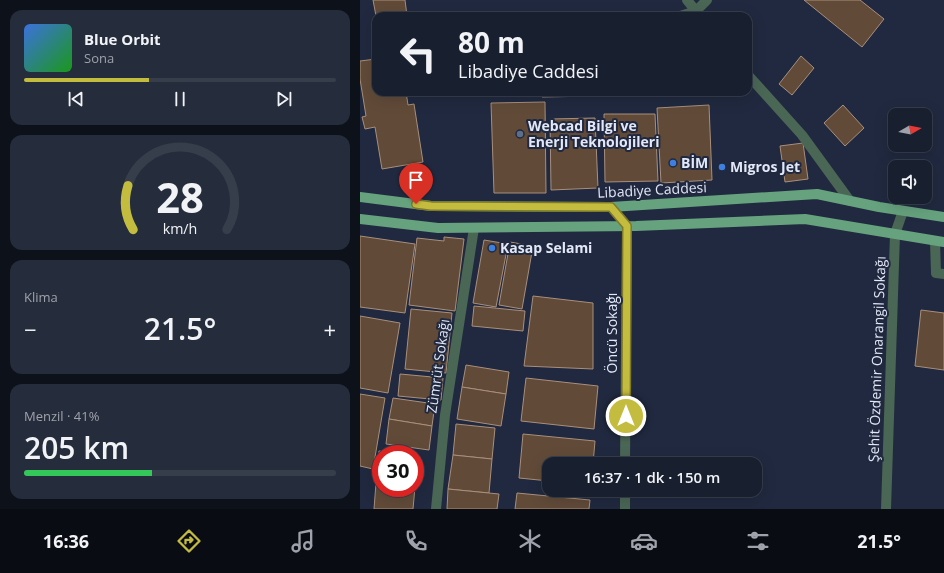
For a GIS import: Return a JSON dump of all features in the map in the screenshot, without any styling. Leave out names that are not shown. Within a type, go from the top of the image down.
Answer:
[{"type":"main road","name":"Libadiye Caddesi","points":[[360,197],[431,206],[611,207],[817,194],[903,211],[944,217]]},
{"type":"main road","points":[[360,219],[438,228],[474,228],[627,226],[805,219],[940,242]]},
{"type":"street","points":[[687,0],[697,12]]},
{"type":"street","points":[[699,12],[707,0]]},
{"type":"street","points":[[752,79],[802,135],[850,201]]},
{"type":"street","points":[[611,207],[627,226]]},
{"type":"street","name":"Şehit Özdemir Onarangil Sokağı","points":[[886,509],[895,234],[903,211]]},
{"type":"street","name":"Öncü Sokağı","points":[[625,457],[627,226]]},
{"type":"street","name":"Zümrüt Sokağı","points":[[436,509],[445,415],[474,228]]},
{"type":"street","points":[[940,242],[936,273],[944,274]]},
{"type":"street","points":[[625,497],[625,509]]},
{"type":"building","points":[[373,0],[405,0],[406,12],[375,12]]},
{"type":"building","points":[[804,0],[860,0],[884,19],[862,47]]},
{"type":"building","points":[[801,56],[814,68],[792,95],[779,84]]},
{"type":"building","points":[[372,60],[372,96],[407,96],[408,105],[414,104],[423,162],[382,169],[375,127],[365,129],[362,117],[366,116],[360,79],[360,61]]},
{"type":"building","points":[[542,96],[595,96],[542,97]]},
{"type":"building","points":[[545,102],[546,193],[494,193],[491,103]]},
{"type":"building","points":[[709,105],[712,180],[661,183],[657,108]]},
{"type":"building","points":[[843,105],[864,128],[845,146],[824,123]]},
{"type":"building","points":[[604,114],[655,114],[658,181],[605,182]]},
{"type":"building","points":[[595,118],[598,188],[551,190],[550,119]]},
{"type":"building","points":[[803,143],[808,179],[785,182],[780,146]]},
{"type":"building","points":[[360,236],[415,244],[405,313],[360,307]]},
{"type":"building","points":[[444,237],[464,239],[455,311],[409,305],[417,238],[444,241]]},
{"type":"building","points":[[484,240],[508,244],[496,307],[473,303]]},
{"type":"building","points":[[510,242],[533,246],[522,309],[499,305]]},
{"type":"building","points":[[533,296],[593,303],[593,369],[524,366]]},
{"type":"building","points":[[474,306],[525,311],[523,331],[472,326]]},
{"type":"building","points":[[411,309],[452,313],[446,373],[405,369]]},
{"type":"building","points":[[921,310],[944,313],[944,370],[915,366]]},
{"type":"building","points":[[360,316],[400,323],[388,393],[360,388]]},
{"type":"building","points":[[466,365],[509,372],[506,394],[462,387]]},
{"type":"building","points":[[400,374],[443,378],[441,400],[398,396]]},
{"type":"building","points":[[526,378],[598,386],[594,429],[521,421]]},
{"type":"building","points":[[462,387],[506,394],[501,426],[457,419]]},
{"type":"building","points":[[360,394],[385,398],[377,445],[372,445],[372,469],[360,466]]},
{"type":"building","points":[[393,398],[435,404],[432,426],[389,419]]},
{"type":"building","points":[[389,419],[432,426],[429,450],[424,449],[424,445],[386,444]]},
{"type":"building","points":[[456,424],[495,428],[492,459],[453,455]]},
{"type":"building","points":[[523,434],[595,441],[594,457],[542,457],[542,480],[519,478]]},
{"type":"building","points":[[453,455],[492,459],[489,493],[448,489]]},
{"type":"building","points":[[448,489],[499,494],[497,509],[447,509]]},
{"type":"building","points":[[517,493],[542,495],[542,497],[590,500],[589,509],[515,509]]},
{"type":"building","points":[[375,497],[414,497],[413,509],[374,509]]},
{"type":"place","name":"Webcad Bilgi ve Enerji Teknolojileri","points":[[520,134]]},
{"type":"place","name":"BİM","points":[[673,163]]},
{"type":"place","name":"Migros Jet","points":[[722,167]]},
{"type":"place","name":"Kasap Selami","points":[[492,248]]},
{"type":"route","points":[[416,204],[431,206],[611,207],[627,226],[626,416]]}]
